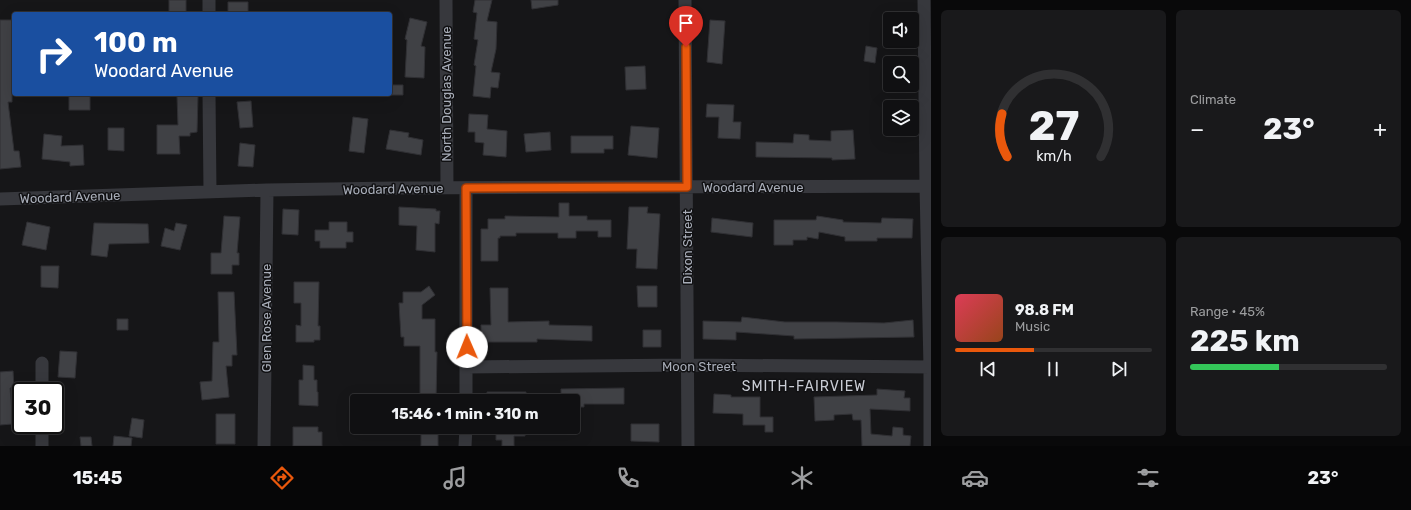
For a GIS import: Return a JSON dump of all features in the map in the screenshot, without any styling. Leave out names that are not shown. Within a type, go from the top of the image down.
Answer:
[{"type":"street","points":[[209,0],[209,12]]},
{"type":"street","name":"North Douglas Avenue","points":[[446,0],[447,188]]},
{"type":"street","name":"Dixon Street","points":[[685,0],[688,446]]},
{"type":"street","points":[[924,0],[931,367],[930,446]]},
{"type":"street","points":[[209,96],[210,192]]},
{"type":"street","name":"Woodard Avenue","points":[[0,199],[267,190],[928,186]]},
{"type":"street","points":[[466,188],[466,394]]},
{"type":"street","name":"Glen Rose Avenue","points":[[264,446],[267,190]]},
{"type":"street","points":[[42,363],[42,382]]},
{"type":"street","name":"Moon Street","points":[[466,367],[688,365],[931,367]]},
{"type":"street","points":[[42,434],[42,446]]},
{"type":"street","points":[[465,446],[466,434]]},
{"type":"building","points":[[169,0],[186,0],[186,12],[169,12]]},
{"type":"building","points":[[475,0],[492,0],[487,21],[497,22],[496,49],[491,72],[500,73],[498,88],[491,87],[490,98],[473,96],[476,66],[474,65],[478,40],[474,39],[477,13],[473,12]]},
{"type":"building","points":[[531,0],[558,0],[558,5],[532,9]]},
{"type":"building","points":[[228,2],[248,2],[248,12],[228,12]]},
{"type":"building","points":[[410,18],[427,22],[421,46],[425,47],[424,78],[405,77],[407,40],[405,39]]},
{"type":"building","points":[[0,20],[12,20],[12,102],[8,102],[14,151],[19,151],[21,167],[0,169]]},
{"type":"building","points":[[710,20],[725,21],[722,64],[707,62]]},
{"type":"building","points":[[866,46],[877,48],[875,63],[864,61]]},
{"type":"building","points":[[645,66],[646,89],[626,90],[625,67]]},
{"type":"building","points":[[392,85],[403,85],[403,95],[392,95]]},
{"type":"building","points":[[69,96],[90,96],[90,110],[69,110]]},
{"type":"building","points":[[177,96],[198,96],[197,132],[190,133],[190,136],[179,136],[180,154],[157,154],[157,125],[178,125]]},
{"type":"building","points":[[251,101],[253,127],[240,128],[237,102]]},
{"type":"building","points":[[707,104],[734,105],[733,122],[741,122],[740,139],[718,138],[719,117],[706,117]]},
{"type":"building","points":[[469,114],[488,115],[487,129],[507,131],[506,157],[483,155],[484,143],[475,142],[475,132],[468,132]]},
{"type":"building","points":[[353,117],[368,119],[364,153],[349,151]]},
{"type":"building","points":[[631,126],[659,128],[657,158],[628,155]]},
{"type":"building","points":[[108,128],[124,128],[124,151],[108,150]]},
{"type":"building","points":[[390,130],[409,133],[408,137],[423,140],[421,155],[386,149]]},
{"type":"building","points":[[853,130],[855,159],[832,160],[832,158],[756,157],[756,142],[793,143],[794,134],[809,135],[809,140],[831,141],[831,131]]},
{"type":"building","points":[[550,132],[551,150],[526,152],[524,134]]},
{"type":"building","points":[[44,134],[62,136],[61,146],[83,145],[84,165],[70,166],[70,162],[42,159]]},
{"type":"building","points":[[571,136],[613,136],[613,149],[604,149],[604,153],[571,153]]},
{"type":"building","points":[[240,143],[255,145],[253,167],[238,166]]},
{"type":"building","points":[[559,203],[569,203],[569,216],[587,216],[587,220],[611,220],[611,237],[598,237],[598,231],[576,231],[576,238],[558,238],[558,233],[516,233],[516,236],[500,236],[500,238],[498,238],[498,261],[481,261],[481,229],[488,229],[488,219],[505,219],[505,216],[559,217]]},
{"type":"building","points":[[399,207],[436,209],[436,211],[440,211],[439,224],[435,223],[435,252],[416,250],[417,226],[399,225]]},
{"type":"building","points":[[629,207],[648,207],[647,213],[660,214],[657,269],[636,268],[637,249],[627,249]]},
{"type":"building","points":[[283,209],[299,210],[298,235],[282,234]]},
{"type":"building","points":[[224,216],[240,217],[237,253],[239,253],[239,265],[232,265],[232,274],[211,274],[211,253],[221,253]]},
{"type":"building","points":[[817,216],[843,220],[843,222],[881,223],[882,218],[913,219],[912,238],[877,238],[877,241],[845,241],[845,237],[819,232],[818,239],[807,237],[807,240],[793,240],[793,245],[774,245],[774,220],[816,220]]},
{"type":"building","points":[[712,218],[753,223],[752,237],[711,232]]},
{"type":"building","points":[[27,222],[50,227],[46,250],[22,245]]},
{"type":"building","points":[[329,222],[347,222],[347,232],[353,232],[353,242],[346,242],[346,248],[320,248],[320,241],[315,241],[315,230],[329,230]]},
{"type":"building","points":[[94,223],[148,224],[149,243],[109,244],[107,257],[91,255]]},
{"type":"building","points":[[176,223],[187,225],[180,250],[161,246],[165,228],[174,231]]},
{"type":"building","points":[[41,266],[59,266],[58,288],[41,287]]},
{"type":"building","points":[[294,282],[319,282],[318,326],[320,326],[320,340],[314,340],[314,342],[296,342],[296,325],[301,326],[301,303],[294,303]]},
{"type":"building","points":[[429,286],[435,295],[422,305],[422,319],[435,319],[435,352],[437,352],[436,394],[420,394],[420,346],[404,346],[404,337],[401,337],[399,303],[403,303],[403,292],[421,292]]},
{"type":"building","points":[[637,286],[657,286],[657,307],[638,307]]},
{"type":"building","points":[[490,288],[508,288],[508,322],[549,321],[549,325],[592,326],[592,341],[537,339],[537,342],[481,342],[481,325],[491,325]]},
{"type":"building","points":[[218,292],[234,292],[237,355],[232,355],[232,366],[226,366],[229,397],[202,400],[200,382],[212,381],[213,342],[219,342]]},
{"type":"building","points":[[742,317],[785,322],[884,323],[913,320],[914,337],[794,339],[794,336],[736,332],[736,340],[703,339],[703,321],[741,322]]},
{"type":"building","points":[[117,319],[128,319],[128,330],[117,330]]},
{"type":"building","points":[[643,330],[661,330],[661,347],[643,347]]},
{"type":"building","points":[[60,351],[77,352],[75,378],[58,377]]},
{"type":"building","points":[[303,365],[314,366],[314,380],[317,380],[318,406],[299,405],[299,380],[303,380]]},
{"type":"building","points":[[13,371],[14,382],[12,382],[12,388],[10,388],[12,424],[0,425],[0,372]]},
{"type":"building","points":[[624,388],[624,404],[584,404],[584,407],[580,407],[580,394],[561,394],[561,389]]},
{"type":"building","points":[[877,389],[905,391],[904,398],[910,398],[910,411],[870,409],[871,434],[892,436],[893,427],[903,428],[903,435],[911,436],[910,446],[862,446],[861,420],[853,420],[852,414],[834,415],[834,420],[815,421],[814,397],[877,395]]},
{"type":"building","points":[[487,392],[526,392],[526,394],[487,394]]},
{"type":"building","points":[[714,394],[731,395],[731,397],[760,397],[760,417],[773,417],[773,432],[765,432],[765,425],[743,425],[743,414],[713,413]]},
{"type":"building","points":[[216,414],[235,414],[235,444],[216,444]]},
{"type":"building","points":[[132,418],[144,420],[142,438],[129,436]]},
{"type":"building","points":[[631,424],[659,424],[659,442],[631,441]]},
{"type":"building","points":[[293,427],[318,427],[318,432],[322,432],[322,446],[293,446]]},
{"type":"building","points":[[421,434],[438,434],[438,446],[421,446]]},
{"type":"building","points":[[496,434],[525,434],[525,436],[514,436],[514,446],[502,446],[502,440],[496,440]]},
{"type":"building","points":[[114,436],[132,438],[131,446],[113,446]]},
{"type":"building","points":[[80,437],[91,437],[92,446],[81,446]]},
{"type":"district","name":"SMITH-FAIRVIEW","points":[[804,386]]},
{"type":"route","points":[[467,347],[466,188],[687,187],[686,47]]}]
